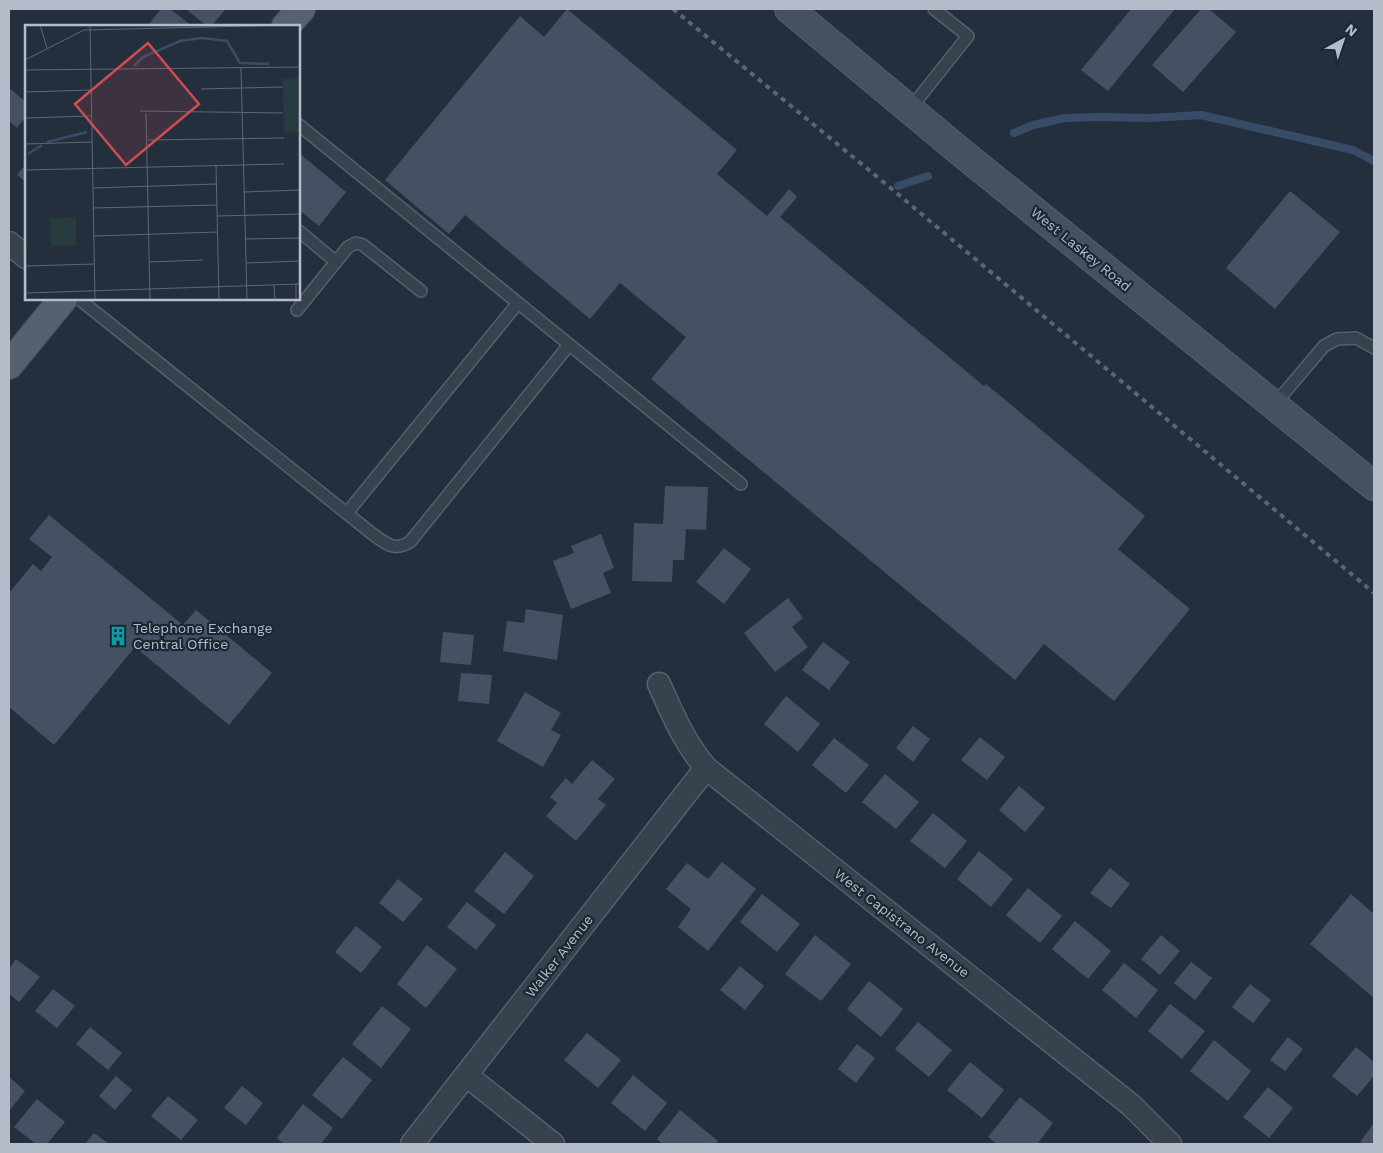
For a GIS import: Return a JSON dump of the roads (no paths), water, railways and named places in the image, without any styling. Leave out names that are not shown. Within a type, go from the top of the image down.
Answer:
[{"type":"main road","points":[[287,25],[301,9]]},
{"type":"main road","name":"West Laskey Road","points":[[789,9],[1374,486]]},
{"type":"main road","points":[[9,366],[62,300]]},
{"type":"street","points":[[9,243],[25,256]]},
{"type":"street","name":"West Capistrano Avenue","points":[[659,684],[691,750],[706,768],[1131,1105],[1170,1144]]},
{"type":"street","name":"Walker Avenue","points":[[412,1144],[706,768]]},
{"type":"street","points":[[466,1075],[552,1144]]},
{"type":"lane","points":[[910,109],[968,36],[934,9]]},
{"type":"lane","points":[[300,126],[741,484]]},
{"type":"lane","points":[[300,232],[336,262]]},
{"type":"lane","points":[[297,310],[348,247],[356,243],[363,245],[421,291]]},
{"type":"lane","points":[[80,300],[390,546],[401,547],[410,542],[569,345]]},
{"type":"lane","points":[[347,513],[518,303]]},
{"type":"lane","points":[[1274,405],[1324,346],[1337,339],[1356,338],[1374,348]]},
{"type":"waterway","points":[[1014,133],[1033,125],[1065,118],[1150,118],[1201,115],[1353,150],[1374,161]]},
{"type":"waterway","points":[[898,186],[928,176]]},
{"type":"railway","points":[[673,9],[875,175],[1374,593]]},
{"type":"place","name":"Telephone Exchange Central Office","points":[[118,636]]}]
